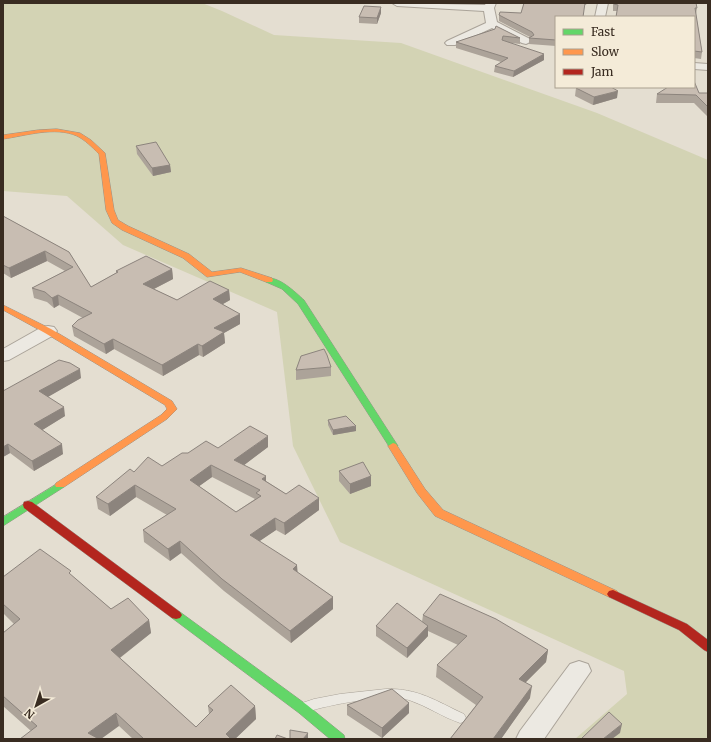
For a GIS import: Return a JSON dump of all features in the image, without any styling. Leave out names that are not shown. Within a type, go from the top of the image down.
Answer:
[{"type":"street","points":[[397,3],[490,6],[492,24]]},
{"type":"street","points":[[600,16],[603,3]]},
{"type":"street","points":[[492,24],[526,40]]},
{"type":"street","points":[[451,43],[492,24]]},
{"type":"street","points":[[695,66],[708,67]]},
{"type":"street","points":[[3,137],[55,132],[75,133],[96,146],[102,153],[110,210],[115,221],[186,256],[210,275],[241,270],[285,287],[301,302],[421,491],[439,514],[683,627],[708,647]]},
{"type":"street","points":[[3,307],[48,331],[169,403],[172,410],[164,417],[3,522]]},
{"type":"street","points":[[3,356],[48,331]]},
{"type":"street","points":[[28,505],[303,709],[339,739]]},
{"type":"street","points":[[529,739],[579,671]]},
{"type":"lane","points":[[303,709],[321,702],[390,692],[407,694],[460,718]]},
{"type":"green space","points":[[3,3],[202,3],[274,35],[401,43],[597,113],[708,160],[708,739],[575,739],[627,694],[624,671],[340,542],[293,446],[277,312],[123,245],[67,196],[3,191]]},
{"type":"building","points":[[524,3],[585,3],[583,16],[555,16],[555,40],[529,38],[534,35],[532,32],[499,15],[500,12],[521,13]]},
{"type":"building","points":[[696,3],[697,8],[695,8],[702,52],[695,51],[695,16],[616,16],[618,5],[614,4]]},
{"type":"building","points":[[364,6],[381,7],[377,18],[359,17]]},
{"type":"building","points":[[496,26],[520,38],[503,36],[502,40],[544,54],[514,71],[495,66],[508,58],[456,42],[495,29]]},
{"type":"building","points":[[695,83],[699,93],[708,93],[708,107],[696,95],[657,94],[666,88],[695,88]]},
{"type":"building","points":[[576,88],[613,88],[618,91],[594,97]]},
{"type":"building","points":[[156,142],[170,165],[152,168],[136,146]]},
{"type":"building","points":[[3,216],[69,252],[91,287],[118,272],[116,271],[146,256],[172,269],[143,284],[177,300],[210,281],[229,290],[213,299],[240,314],[214,328],[224,332],[202,346],[198,344],[162,365],[113,339],[104,344],[72,326],[78,320],[92,313],[58,295],[52,298],[45,292],[32,288],[73,267],[45,251],[9,268],[3,265]]},
{"type":"building","points":[[324,349],[331,367],[296,370],[301,356]]},
{"type":"building","points":[[59,360],[70,363],[80,369],[39,391],[64,407],[34,424],[62,444],[32,461],[8,444],[3,447],[3,391]]},
{"type":"building","points":[[346,416],[356,426],[333,430],[328,420]]},
{"type":"building","points":[[250,426],[268,436],[234,460],[266,476],[262,479],[286,494],[299,485],[319,498],[284,523],[275,518],[250,535],[297,565],[293,569],[333,597],[290,631],[222,579],[180,541],[168,549],[143,530],[176,509],[135,485],[108,504],[96,497],[130,469],[134,472],[148,457],[162,466],[182,453],[188,453],[206,441],[218,448]],"holes":[[[211,465],[260,490],[256,493],[261,496],[236,512],[190,480]]]},
{"type":"building","points":[[363,462],[371,476],[350,484],[339,471]]},
{"type":"building","points":[[40,549],[71,571],[69,573],[111,609],[128,598],[149,620],[111,650],[196,727],[213,710],[208,706],[231,685],[255,706],[226,734],[231,739],[144,739],[116,713],[88,733],[99,739],[20,739],[37,726],[3,696],[3,633],[20,619],[3,604],[3,577]]},
{"type":"building","points":[[440,594],[496,619],[548,650],[519,679],[532,686],[493,739],[450,739],[483,697],[437,665],[467,636],[423,615]]},
{"type":"building","points":[[397,603],[428,626],[407,648],[376,626]]},
{"type":"building","points":[[392,689],[409,703],[382,728],[347,705]]},
{"type":"building","points":[[609,712],[622,724],[603,739],[581,739]]},
{"type":"building","points":[[290,730],[308,733],[303,739],[290,739]]},
{"type":"building","points":[[277,735],[288,739],[275,739]]},
{"type":"traffic: fast","points":[[269,280],[285,287],[301,302],[393,446]]},
{"type":"traffic: fast","points":[[3,522],[60,485]]},
{"type":"traffic: fast","points":[[176,615],[303,709],[339,739]]},
{"type":"traffic: slow","points":[[3,137],[48,131],[66,131],[82,136],[102,153],[110,210],[115,221],[125,228],[186,256],[210,275],[241,270],[269,280]]},
{"type":"traffic: slow","points":[[3,307],[48,331],[169,403],[172,409],[164,417],[60,485]]},
{"type":"traffic: slow","points":[[393,446],[421,491],[439,513],[613,594]]},
{"type":"traffic: jam","points":[[28,505],[176,615]]},
{"type":"traffic: jam","points":[[613,594],[683,627],[708,647]]}]
